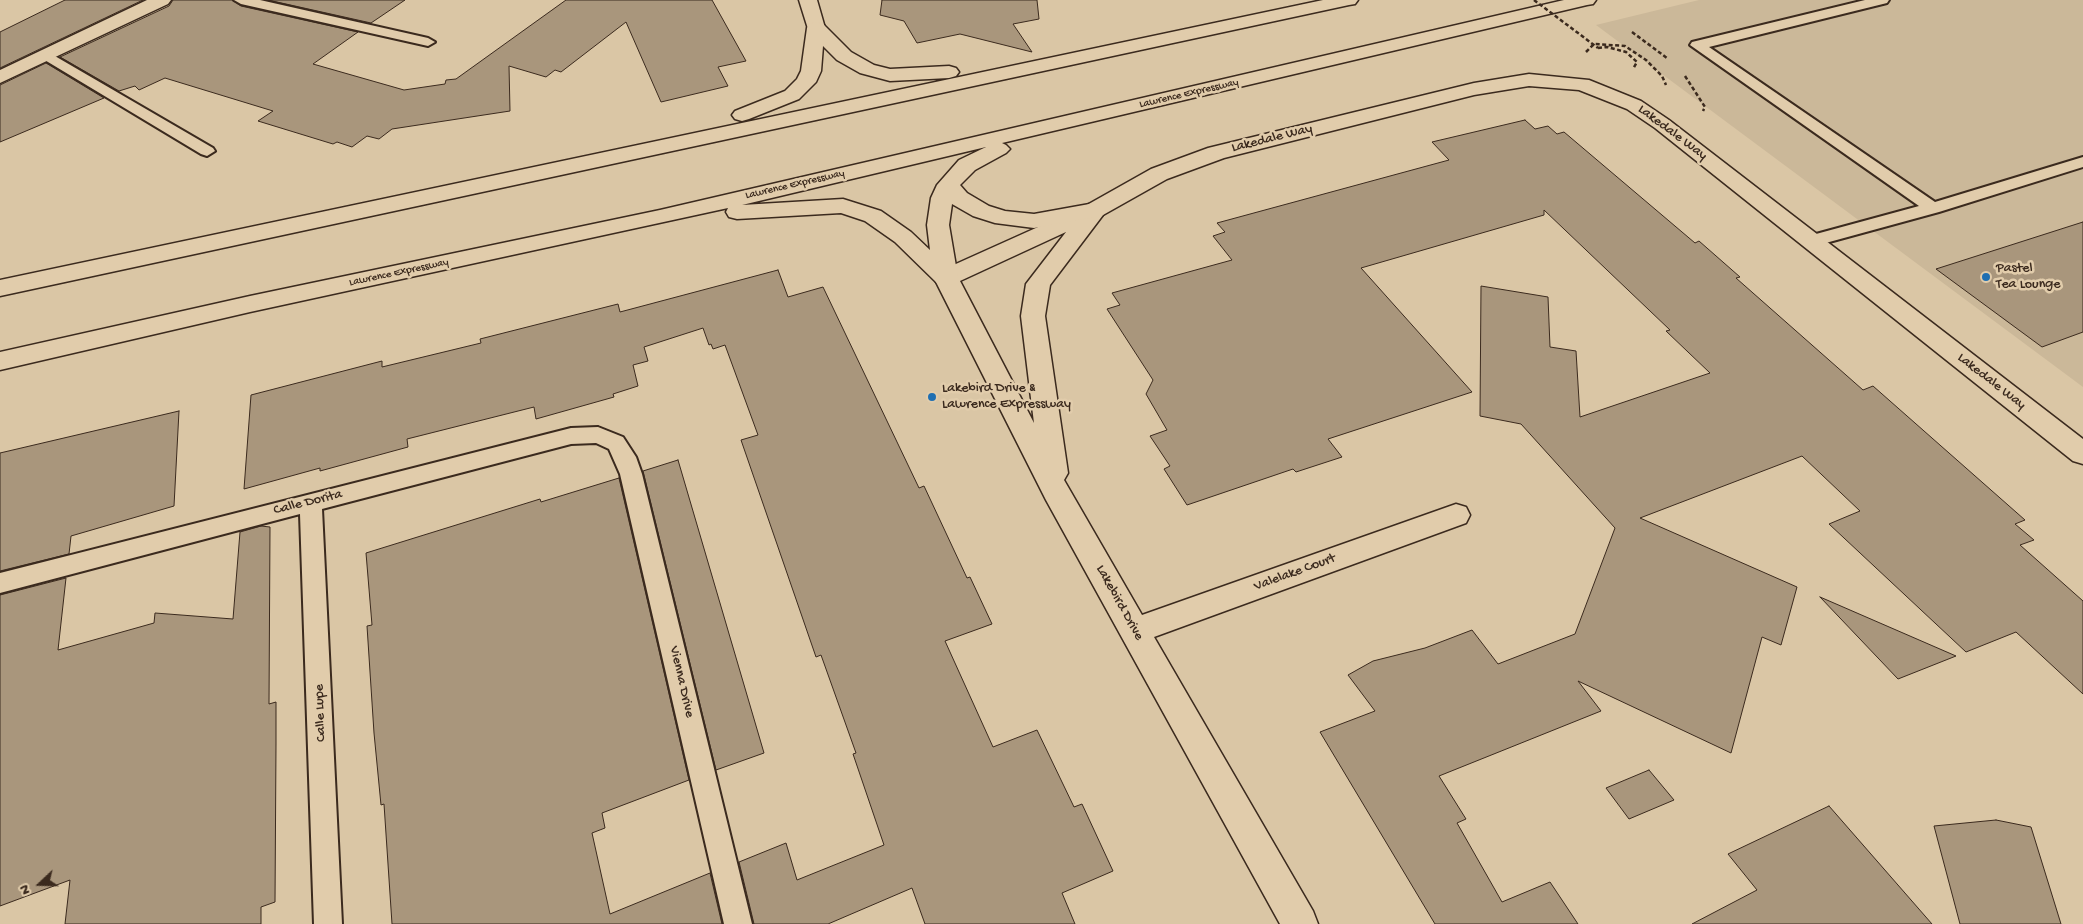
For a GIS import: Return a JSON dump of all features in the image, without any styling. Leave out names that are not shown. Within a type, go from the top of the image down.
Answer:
[{"type":"main road","points":[[0,76],[48,56],[162,0]]},
{"type":"main road","points":[[627,154],[768,107],[792,95],[806,82],[811,70],[816,28],[808,0]]},
{"type":"main road","points":[[0,288],[1350,0]]},
{"type":"main road","name":"Lawrence Expressway","points":[[0,361],[250,304],[660,217],[1587,0]]},
{"type":"main road","points":[[816,28],[844,56],[868,69],[890,74],[1029,69]]},
{"type":"main road","name":"Lakedale Way","points":[[946,278],[1096,210],[1159,174],[1216,153],[1474,89],[1529,80],[1582,84],[1634,105],[2083,454]]},
{"type":"main road","points":[[946,278],[938,224],[942,198],[948,185],[967,165],[1008,145],[1069,122]]},
{"type":"main road","points":[[948,185],[959,198],[981,211],[1003,218],[1034,221],[1096,210]]},
{"type":"main road","points":[[660,217],[843,206],[873,216],[903,237],[946,278]]},
{"type":"main road","name":"Lakedale Way","points":[[1056,492],[1033,316],[1038,284],[1096,210]]},
{"type":"main road","name":"Lakebird Drive","points":[[946,278],[1056,492],[1300,924]]},
{"type":"main road","name":"Valelake Court","points":[[1134,631],[1456,515]]},
{"type":"lane","points":[[241,0],[428,42]]},
{"type":"lane","points":[[1882,0],[1697,44],[1933,208]]},
{"type":"lane","points":[[48,56],[207,151]]},
{"type":"lane","points":[[1811,242],[1933,208],[2083,162]]},
{"type":"lane","name":"Calle Dorita","points":[[0,583],[571,436],[598,435],[616,443]]},
{"type":"lane","name":"Vienna Drive","points":[[616,443],[625,457],[631,474],[738,924]]},
{"type":"lane","name":"Calle Lupe","points":[[311,503],[328,924]]},
{"type":"path","points":[[1534,0],[1598,48]]},
{"type":"path","points":[[1588,58],[1586,53],[1594,44],[1614,43],[1634,50],[1655,68],[1670,89]]},
{"type":"shaded area","points":[[1699,0],[2083,0],[2083,387],[1596,25]]},
{"type":"building","points":[[65,0],[143,0],[0,68],[0,32]]},
{"type":"building","points":[[173,0],[232,0],[241,6],[358,32],[313,64],[404,90],[445,84],[446,80],[456,79],[566,0],[712,0],[746,61],[718,67],[728,86],[661,102],[626,22],[561,72],[555,70],[546,77],[509,66],[510,111],[392,129],[379,139],[367,136],[352,147],[337,142],[333,144],[258,121],[273,111],[165,78],[139,90],[135,86],[119,91],[60,57],[169,6]]},
{"type":"building","points":[[268,0],[405,0],[371,23]]},
{"type":"building","points":[[882,0],[1037,0],[1039,19],[1013,24],[1032,52],[960,34],[917,43],[904,21],[880,15]]},
{"type":"building","points":[[46,63],[104,98],[0,142],[0,85]]},
{"type":"building","points":[[1525,120],[1535,129],[1548,126],[1557,134],[1564,132],[1695,243],[1699,241],[1740,277],[1736,278],[1863,390],[1873,386],[2025,520],[2015,524],[2034,540],[2020,545],[2083,601],[2083,694],[2016,632],[1966,652],[1829,524],[1860,511],[1802,456],[1640,518],[1797,587],[1781,645],[1762,637],[1731,753],[1578,681],[1601,711],[1439,776],[1466,819],[1457,823],[1502,902],[1550,882],[1578,924],[1435,924],[1320,732],[1375,711],[1348,675],[1373,661],[1425,648],[1472,630],[1498,664],[1575,634],[1615,528],[1521,424],[1480,416],[1481,286],[1548,297],[1550,347],[1576,351],[1580,417],[1710,373],[1666,331],[1670,330],[1544,210],[1544,215],[1361,268],[1472,392],[1328,439],[1342,457],[1296,472],[1293,469],[1187,505],[1164,469],[1170,466],[1150,436],[1167,430],[1146,394],[1153,380],[1107,309],[1120,305],[1112,293],[1232,260],[1213,236],[1225,232],[1217,223],[1449,160],[1432,142]]},
{"type":"building","points":[[2083,222],[2083,332],[2042,347],[1936,269]]},
{"type":"building","points":[[778,270],[788,297],[823,287],[919,488],[924,486],[967,578],[970,577],[992,624],[945,641],[993,747],[1037,730],[1074,807],[1082,804],[1113,871],[1062,893],[1075,924],[925,924],[912,888],[828,924],[754,924],[739,862],[786,843],[797,880],[884,845],[853,754],[856,753],[821,655],[816,657],[741,440],[758,435],[725,345],[713,349],[711,344],[709,345],[703,328],[644,347],[648,361],[633,365],[638,386],[613,394],[614,397],[536,419],[534,407],[407,439],[408,447],[244,489],[251,395],[382,361],[382,367],[481,343],[480,339],[618,304],[620,312]]},
{"type":"building","points":[[179,411],[174,506],[71,536],[69,554],[0,571],[0,453]]},
{"type":"building","points":[[678,460],[764,753],[716,770],[643,471]]},
{"type":"building","points":[[619,478],[689,780],[602,813],[605,828],[592,833],[610,914],[710,873],[722,924],[392,924],[384,804],[381,805],[374,733],[367,626],[372,625],[366,553],[540,499],[541,502]]},
{"type":"building","points":[[261,526],[270,527],[269,704],[276,702],[276,744],[275,902],[261,907],[261,924],[65,924],[70,880],[0,906],[0,595],[66,578],[58,650],[154,623],[155,613],[233,619],[240,532]]},
{"type":"building","points":[[1820,597],[1956,656],[1898,679]]},
{"type":"building","points":[[1649,770],[1674,800],[1629,819],[1606,788]]},
{"type":"building","points":[[1829,806],[1932,924],[1692,924],[1757,890],[1728,854]]},
{"type":"building","points":[[1996,820],[2031,827],[2061,924],[1960,924],[1934,826]]},
{"type":"place","name":"Pastel Tea Lounge","points":[[1986,277]]},
{"type":"place","name":"Lakebird Drive & Lawrence Expressway","points":[[932,397]]}]
